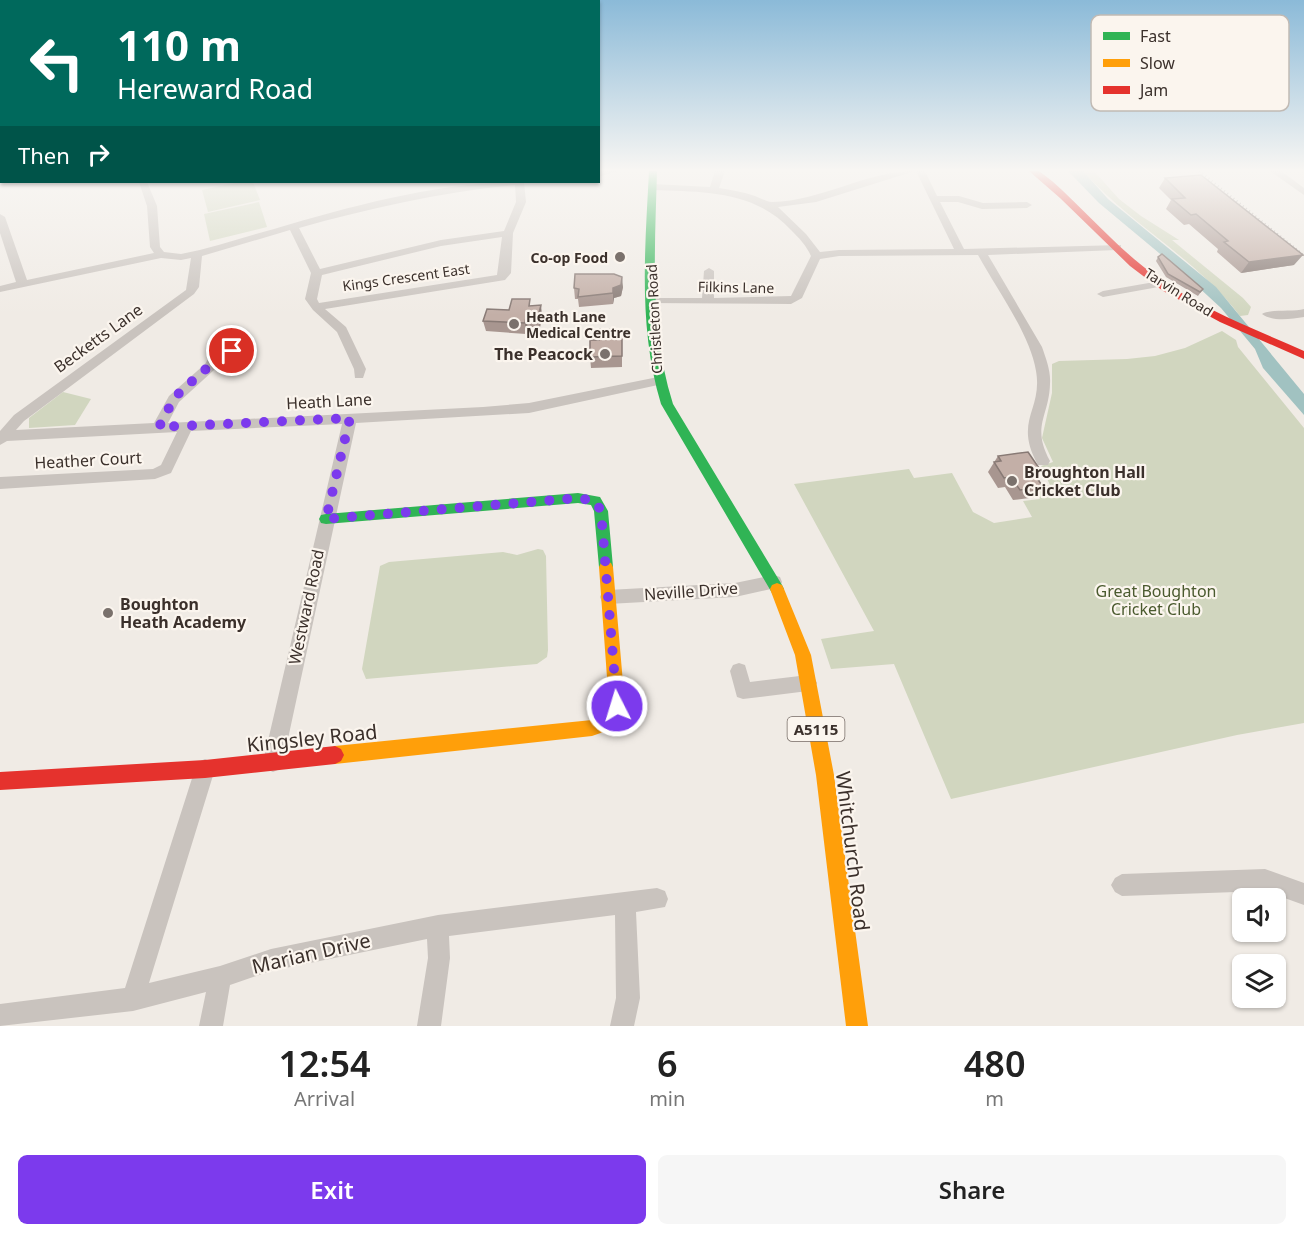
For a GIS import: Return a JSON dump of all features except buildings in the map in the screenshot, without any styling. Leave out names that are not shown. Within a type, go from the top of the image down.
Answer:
[{"type":"main road","name":"Christleton Road","points":[[652,219],[650,301],[658,381],[667,404],[699,456]]},
{"type":"main road","name":"Tarvin Road","points":[[1090,219],[1117,247],[1160,284],[1228,321],[1304,355]]},
{"type":"main road","name":"Whitchurch Road","points":[[699,456],[774,582],[803,655],[825,775],[857,1026]]},
{"type":"main road","points":[[326,519],[578,498],[595,501],[601,511],[608,597]]},
{"type":"main road","name":"Kingsley Road","points":[[0,781],[205,769],[592,728],[609,722],[617,706],[608,597]]},
{"type":"street","points":[[1,219],[22,283]]},
{"type":"street","points":[[153,219],[154,248],[161,255]]},
{"type":"street","points":[[0,289],[161,255],[181,257],[197,254],[321,219]]},
{"type":"street","points":[[317,273],[441,243],[508,233],[514,219]]},
{"type":"street","points":[[785,219],[813,247],[816,256],[839,253],[1117,247]]},
{"type":"street","points":[[944,219],[960,252]]},
{"type":"street","points":[[293,227],[317,273],[311,299],[317,308],[342,330],[360,372],[344,373]]},
{"type":"street","name":"Kings Crescent East","points":[[317,308],[326,304],[501,278],[504,273],[508,233]]},
{"type":"street","points":[[981,251],[1036,346],[1041,361],[1044,383],[1032,437],[1034,448],[1043,461]]},
{"type":"street","name":"Becketts Lane","points":[[1,437],[19,418],[190,292],[193,287],[197,254]]},
{"type":"street","name":"Filkins Lane","points":[[650,301],[791,301],[796,298],[816,256]]},
{"type":"street","points":[[708,271],[708,301]]},
{"type":"street","points":[[1112,296],[1160,284]]},
{"type":"street","points":[[1268,314],[1289,316],[1304,313]]},
{"type":"street","points":[[159,427],[174,399],[210,366],[220,351]]},
{"type":"street","name":"Heath Lane","points":[[1,437],[530,408],[658,381]]},
{"type":"street","name":"Westward Road","points":[[273,762],[350,418]]},
{"type":"street","name":"Heather Court","points":[[0,483],[155,474],[166,469],[186,427]]},
{"type":"street","name":"Neville Drive","points":[[608,597],[735,590],[774,582]]},
{"type":"street","points":[[739,671],[743,691],[808,683]]},
{"type":"street","points":[[133,999],[205,769]]},
{"type":"street","points":[[1122,885],[1265,880],[1304,894]]},
{"type":"street","name":"Marian Drive","points":[[0,1016],[133,999],[220,977],[271,960],[438,926],[657,898]]},
{"type":"street","points":[[622,1026],[628,998],[626,902]]},
{"type":"street","points":[[429,1026],[439,958],[438,926]]},
{"type":"street","points":[[211,1026],[220,977]]},
{"type":"green space","points":[[205,219],[264,219],[267,227],[210,241]]},
{"type":"green space","points":[[1135,219],[1146,219],[1179,240],[1172,240],[1243,298],[1251,307],[1248,315],[1240,316],[1223,296],[1184,259]]},
{"type":"green space","name":"Great Boughton Cricket Club","points":[[1222,331],[1236,340],[1238,347],[1304,428],[1304,723],[1237,735],[951,799],[894,664],[831,669],[821,639],[874,631],[794,484],[909,469],[914,478],[952,473],[973,512],[994,523],[1032,517],[1023,501],[1040,499],[1033,487],[1050,485],[1041,466],[1053,462],[1042,438],[1052,393],[1052,364],[1059,361],[1155,356],[1185,348]]},
{"type":"green space","points":[[63,392],[91,399],[75,425],[29,428],[29,418]]},
{"type":"green space","points":[[538,549],[543,550],[546,556],[547,657],[537,664],[366,679],[362,669],[380,566],[389,562],[503,552],[517,555]]},
{"type":"water","points":[[1118,219],[1132,219],[1216,287],[1304,394],[1304,415],[1263,368],[1255,349],[1221,308]]},
{"type":"railway","points":[[1258,219],[1304,256]]},
{"type":"traffic: fast","points":[[651,219],[649,289],[651,320],[659,378],[667,404],[777,589]]},
{"type":"traffic: fast","points":[[326,519],[578,498],[595,501],[601,511],[606,567]]},
{"type":"traffic: slow","points":[[335,755],[592,728],[609,722],[617,706],[606,567]]},
{"type":"traffic: slow","points":[[777,589],[803,655],[825,775],[857,1026]]},
{"type":"traffic: jam","points":[[1087,219],[1134,264],[1185,300],[1304,355]]},
{"type":"traffic: jam","points":[[0,781],[205,769],[335,755]]},
{"type":"place","name":"Co-op Food","points":[[620,257]]},
{"type":"place","name":"Heath Lane Medical Centre","points":[[514,324]]},
{"type":"place","name":"The Peacock","points":[[605,354]]},
{"type":"place","name":"Broughton Hall Cricket Club","points":[[1012,481]]},
{"type":"place","name":"Boughton Heath Academy","points":[[108,613]]},
{"type":"route","points":[[232,351],[219,351],[210,366],[174,399],[159,427],[350,418],[326,519],[578,498],[595,501],[601,511],[617,706]]}]
